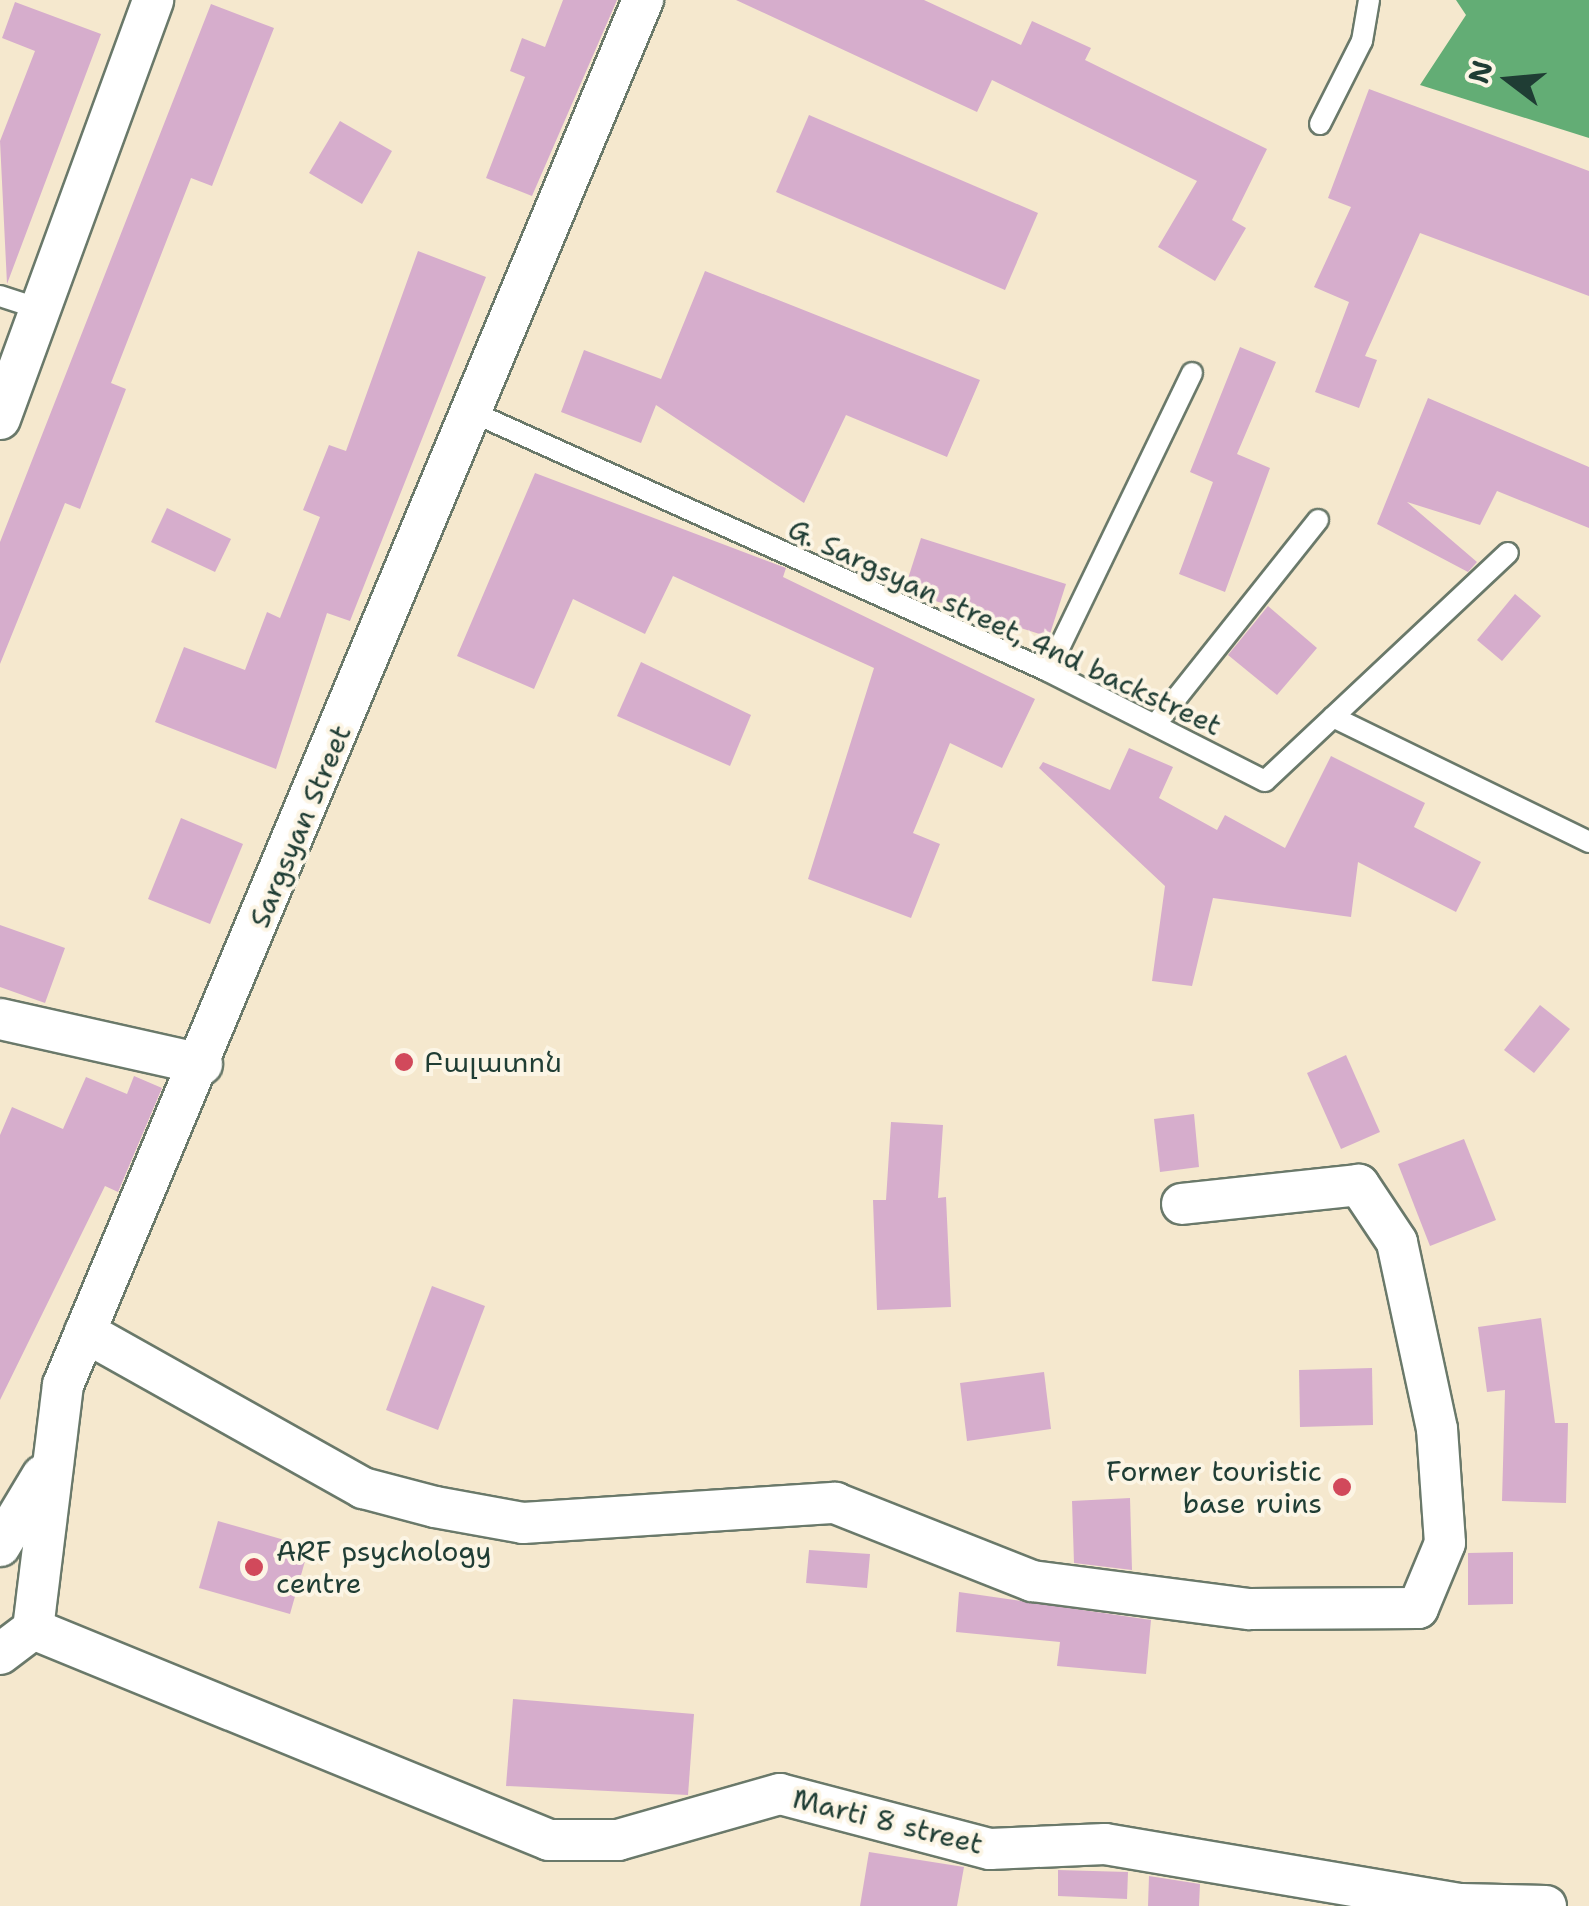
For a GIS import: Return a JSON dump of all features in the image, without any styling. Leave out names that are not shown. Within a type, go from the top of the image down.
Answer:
[{"type":"street","points":[[0,419],[153,0]]},
{"type":"street","name":"Sargsyan Street","points":[[34,1629],[46,1469],[63,1385],[202,1064],[642,0]]},
{"type":"street","points":[[1,1021],[202,1064]]},
{"type":"street","points":[[85,1332],[364,1488],[435,1507],[522,1523],[834,1503],[1032,1581],[1249,1609],[1418,1608],[1446,1543],[1437,1429],[1397,1242],[1360,1184],[1182,1204]]},
{"type":"street","points":[[0,1546],[46,1469]]},
{"type":"street","points":[[0,1654],[34,1629]]},
{"type":"street","name":"Marti 8 street","points":[[34,1629],[549,1840],[618,1840],[780,1794],[990,1849],[1105,1844],[1461,1904],[1546,1906]]},
{"type":"lane","points":[[1320,124],[1362,41],[1369,0]]},
{"type":"lane","points":[[0,296],[40,309]]},
{"type":"lane","points":[[1048,670],[1192,373]]},
{"type":"lane","name":"G. Sargsyan street, 4nd backstreet","points":[[472,412],[1048,670],[1265,781],[1508,553]]},
{"type":"lane","points":[[1155,725],[1318,520]]},
{"type":"lane","points":[[1333,717],[1589,842]]},
{"type":"green space","points":[[1456,0],[1589,0],[1589,138],[1420,85],[1466,15]]},
{"type":"building","points":[[563,0],[617,0],[532,196],[486,178],[525,77],[510,71],[522,38],[545,47]]},
{"type":"building","points":[[736,0],[924,0],[1021,45],[1032,21],[1091,48],[1085,60],[1267,149],[1232,220],[1246,228],[1215,281],[1158,247],[1197,181],[992,80],[977,112]]},
{"type":"building","points":[[15,2],[101,34],[7,284],[0,141],[35,51],[2,38]]},
{"type":"building","points":[[211,4],[274,28],[212,186],[191,178],[111,383],[126,389],[80,509],[65,503],[0,664],[0,542]]},
{"type":"building","points":[[1369,89],[1589,171],[1589,296],[1420,233],[1365,356],[1377,360],[1359,408],[1315,392],[1349,302],[1314,287],[1351,207],[1328,198]]},
{"type":"building","points":[[809,115],[1038,213],[1005,290],[776,192]]},
{"type":"building","points":[[340,121],[392,151],[362,204],[309,173]]},
{"type":"building","points":[[418,251],[486,277],[350,621],[327,613],[276,769],[155,722],[184,647],[245,670],[267,612],[280,618],[320,517],[303,510],[329,445],[346,451]]},
{"type":"building","points":[[705,271],[980,380],[947,457],[846,415],[804,503],[656,405],[641,443],[561,412],[584,350],[661,379]]},
{"type":"building","points":[[1240,347],[1276,362],[1237,454],[1270,468],[1225,592],[1179,574],[1213,482],[1190,472]]},
{"type":"building","points":[[1428,398],[1589,467],[1589,528],[1497,491],[1480,525],[1407,502],[1477,562],[1468,572],[1377,524]]},
{"type":"building","points":[[535,473],[786,568],[783,577],[1035,699],[1002,768],[950,743],[913,833],[940,844],[911,918],[808,879],[874,668],[673,576],[645,634],[573,599],[534,689],[457,656]]},
{"type":"building","points":[[167,508],[231,539],[215,572],[151,542]]},
{"type":"building","points":[[921,538],[1066,584],[1049,637],[904,591]]},
{"type":"building","points":[[1515,594],[1541,616],[1502,661],[1477,640]]},
{"type":"building","points":[[1268,606],[1317,648],[1277,695],[1228,655]]},
{"type":"building","points":[[641,662],[751,715],[730,766],[617,716]]},
{"type":"building","points":[[1129,748],[1173,767],[1159,798],[1217,830],[1225,815],[1285,848],[1331,756],[1425,803],[1414,827],[1481,862],[1456,912],[1358,862],[1351,917],[1213,898],[1192,986],[1152,981],[1165,886],[1039,768],[1043,762],[1110,790]]},
{"type":"building","points":[[181,818],[243,844],[210,924],[148,899]]},
{"type":"building","points":[[0,925],[65,948],[45,1003],[0,987]]},
{"type":"building","points":[[1540,1005],[1570,1029],[1534,1073],[1504,1050]]},
{"type":"building","points":[[1346,1055],[1380,1132],[1341,1149],[1307,1073]]},
{"type":"building","points":[[134,1076],[162,1088],[118,1192],[105,1186],[0,1400],[0,1135],[12,1107],[63,1129],[86,1077],[127,1094]]},
{"type":"building","points":[[1194,1114],[1199,1167],[1160,1172],[1154,1119]]},
{"type":"building","points":[[891,1122],[943,1125],[938,1198],[946,1197],[951,1307],[877,1310],[873,1200],[886,1200]]},
{"type":"building","points":[[1464,1139],[1496,1220],[1430,1246],[1398,1164]]},
{"type":"building","points":[[432,1286],[485,1306],[438,1430],[386,1410]]},
{"type":"building","points":[[1541,1318],[1555,1423],[1568,1423],[1566,1503],[1502,1501],[1505,1390],[1487,1392],[1478,1327]]},
{"type":"building","points":[[1372,1368],[1373,1425],[1300,1427],[1299,1370]]},
{"type":"building","points":[[1044,1372],[1051,1429],[967,1441],[960,1383]]},
{"type":"building","points":[[1130,1498],[1132,1570],[1074,1563],[1072,1501]]},
{"type":"building","name":"ARF psychology centre","points":[[218,1521],[309,1547],[290,1614],[199,1588]]},
{"type":"building","points":[[809,1550],[870,1554],[867,1588],[806,1583]]},
{"type":"building","points":[[1513,1552],[1513,1604],[1468,1605],[1468,1553]]},
{"type":"building","points":[[959,1592],[1151,1620],[1146,1674],[1057,1666],[1060,1642],[956,1632]]},
{"type":"building","points":[[513,1699],[694,1714],[688,1795],[506,1786]]},
{"type":"building","points":[[869,1852],[964,1867],[957,1906],[860,1906]]},
{"type":"building","points":[[1058,1870],[1128,1872],[1127,1899],[1058,1896]]},
{"type":"building","points":[[1149,1876],[1200,1884],[1199,1906],[1148,1906]]},
{"type":"place","name":"Բալատոն","points":[[404,1062]]},
{"type":"place","name":"Former touristic base ruins","points":[[1342,1487]]},
{"type":"place","name":"ARF psychology centre","points":[[254,1567]]}]
